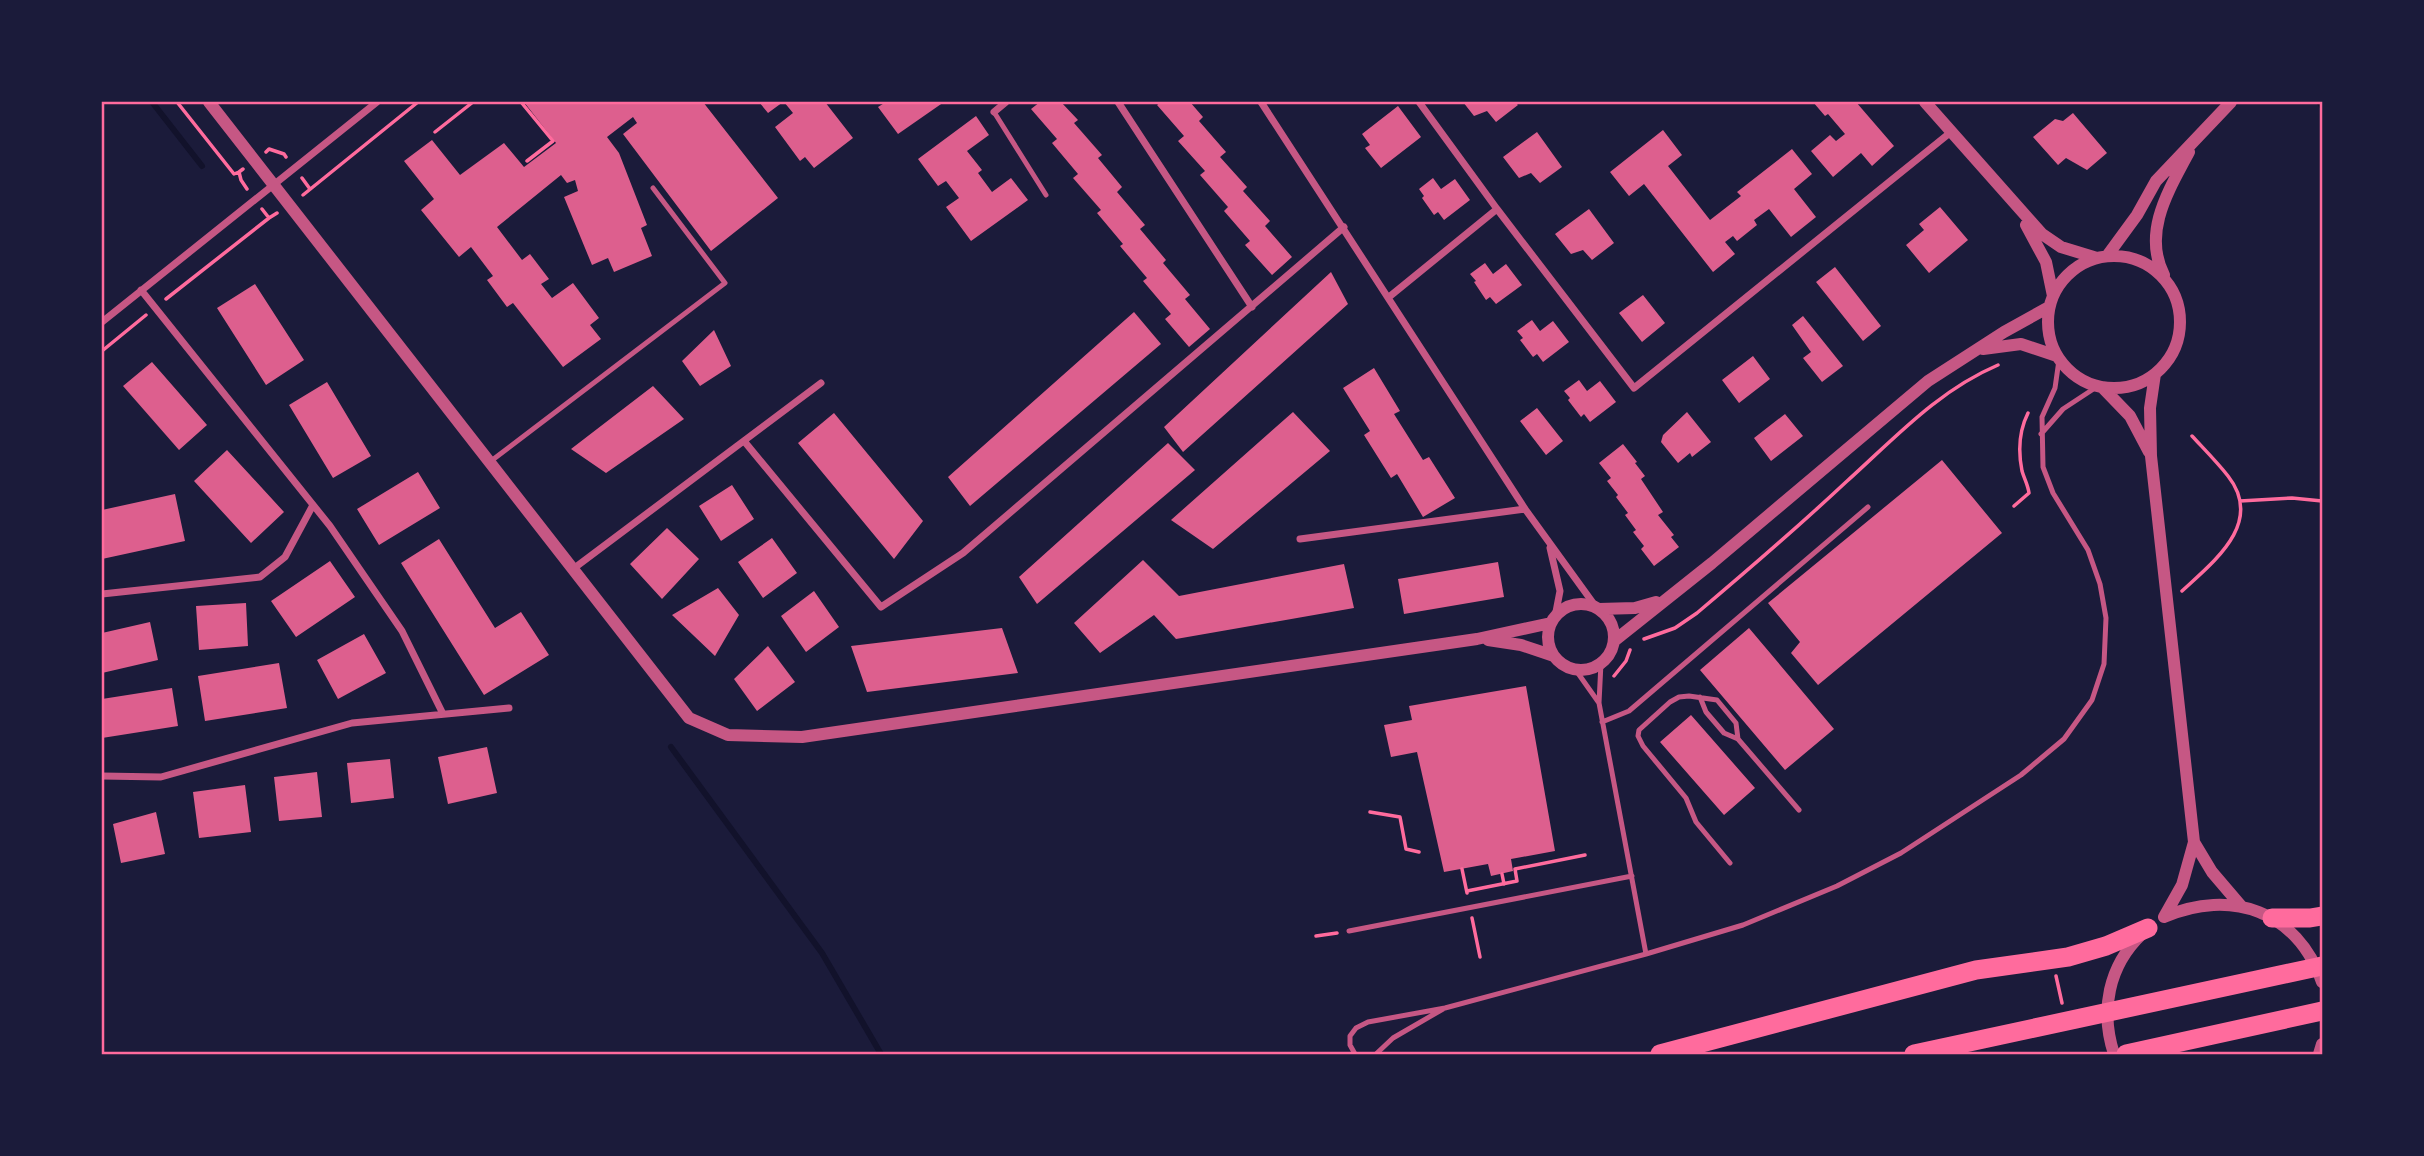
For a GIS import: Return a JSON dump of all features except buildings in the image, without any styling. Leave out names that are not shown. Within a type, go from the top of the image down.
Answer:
[{"type":"highway","points":[[2272,918],[2322,916]]},
{"type":"highway","points":[[1660,1055],[1976,970],[2068,957],[2106,946],[2156,922]]},
{"type":"highway","points":[[1914,1055],[2322,966]]},
{"type":"highway","points":[[2133,1053],[2322,1011]]},
{"type":"street","points":[[209,102],[689,718],[728,735],[802,737],[1478,639],[1553,620],[1561,610],[1573,605],[1582,604],[1597,608],[1642,607],[1671,593]]},
{"type":"street","points":[[102,322],[377,102]]},
{"type":"street","points":[[994,112],[1006,102]]},
{"type":"street","points":[[1118,102],[1252,307]]},
{"type":"street","points":[[1261,102],[1525,509],[1597,608],[1611,622],[1614,641]]},
{"type":"street","points":[[1418,102],[1634,388],[1951,132]]},
{"type":"street","points":[[1925,102],[2015,207],[2053,244],[2102,257]]},
{"type":"street","points":[[2102,257],[2137,215],[2156,181],[2231,102]]},
{"type":"street","points":[[2100,387],[2131,386],[2155,374],[2171,356],[2180,331],[2179,306],[2157,259],[2158,218],[2167,193],[2199,133]]},
{"type":"street","points":[[2015,207],[2046,262],[2052,282],[2049,334],[2059,358],[2077,377],[2100,387],[2130,416],[2151,456]]},
{"type":"street","points":[[1388,297],[1497,209]]},
{"type":"street","points":[[744,441],[881,607],[963,553],[1344,227]]},
{"type":"street","points":[[1478,639],[1521,645],[1554,656],[1574,669],[1589,669],[1601,663],[1609,654],[1614,641],[1712,563],[1928,381],[2051,302],[2057,288],[2070,272],[2084,263],[2102,257],[2122,256],[2139,260],[2154,268],[2167,282]]},
{"type":"street","points":[[141,290],[330,526],[402,631],[443,714]]},
{"type":"street","points":[[1976,351],[2021,344],[2059,358]]},
{"type":"street","points":[[2114,1055],[2107,1020],[2110,985],[2125,953],[2156,922],[2182,885],[2194,842],[2151,456],[2150,408],[2155,374]]},
{"type":"street","points":[[573,569],[821,383]]},
{"type":"street","points":[[102,594],[260,577],[285,557],[313,505]]},
{"type":"street","points":[[1300,539],[1525,509]]},
{"type":"street","points":[[1549,544],[1559,585],[1548,640],[1554,656]]},
{"type":"street","points":[[102,776],[161,777],[352,723],[509,708]]},
{"type":"street","points":[[2194,842],[2212,872],[2241,906]]},
{"type":"street","points":[[2156,922],[2202,905],[2221,903],[2241,906],[2272,918],[2298,939],[2316,966],[2322,982]]},
{"type":"street","points":[[2319,1055],[2322,1044]]},
{"type":"lane","points":[[994,112],[1046,195]]},
{"type":"lane","points":[[491,461],[725,283],[653,188]]},
{"type":"lane","points":[[1355,1055],[1350,1045],[1350,1036],[1356,1028],[1368,1023],[1446,1008],[1646,954],[1743,925],[1837,886],[1902,853],[2021,775],[2064,739],[2092,700],[2104,664],[2106,618],[2100,584],[2088,550],[2053,493],[2043,467],[2042,417],[2055,388],[2059,358]]},
{"type":"lane","points":[[2041,434],[2063,409],[2100,387]]},
{"type":"lane","points":[[1602,722],[1629,711],[1868,507]]},
{"type":"lane","points":[[1601,663],[1599,703],[1646,954]]},
{"type":"lane","points":[[1574,669],[1599,703]]},
{"type":"lane","points":[[1730,863],[1696,822],[1686,798],[1643,746],[1638,736],[1639,730],[1670,702],[1689,696],[1717,700],[1735,723],[1738,738],[1799,810]]},
{"type":"lane","points":[[1700,698],[1706,712],[1724,733],[1738,738]]},
{"type":"lane","points":[[1349,931],[1632,876]]},
{"type":"lane","points":[[1376,1055],[1393,1038],[1446,1008]]},
{"type":"path","points":[[177,102],[234,174],[239,172]]},
{"type":"path","points":[[102,351],[418,102]]},
{"type":"path","points":[[435,131],[473,102]]},
{"type":"path","points":[[521,102],[553,141],[527,160]]},
{"type":"path","points":[[255,199],[269,218]]},
{"type":"path","points":[[2168,605],[2230,544],[2239,522],[2240,501],[2230,477],[2192,436]]},
{"type":"path","points":[[2240,501],[2291,498],[2322,502]]},
{"type":"path","points":[[1370,812],[1400,817],[1406,849],[1419,852]]},
{"type":"path","points":[[1467,891],[1517,881],[1515,869],[1585,855]]},
{"type":"path","points":[[1502,874],[1504,884]]},
{"type":"path","points":[[1316,936],[1349,931]]},
{"type":"path","points":[[2056,974],[2062,1006]]},
{"type":"waterway","points":[[152,102],[202,166]]},
{"type":"waterway","points":[[2319,102],[2322,106]]},
{"type":"waterway","points":[[671,747],[822,953],[881,1054]]}]
